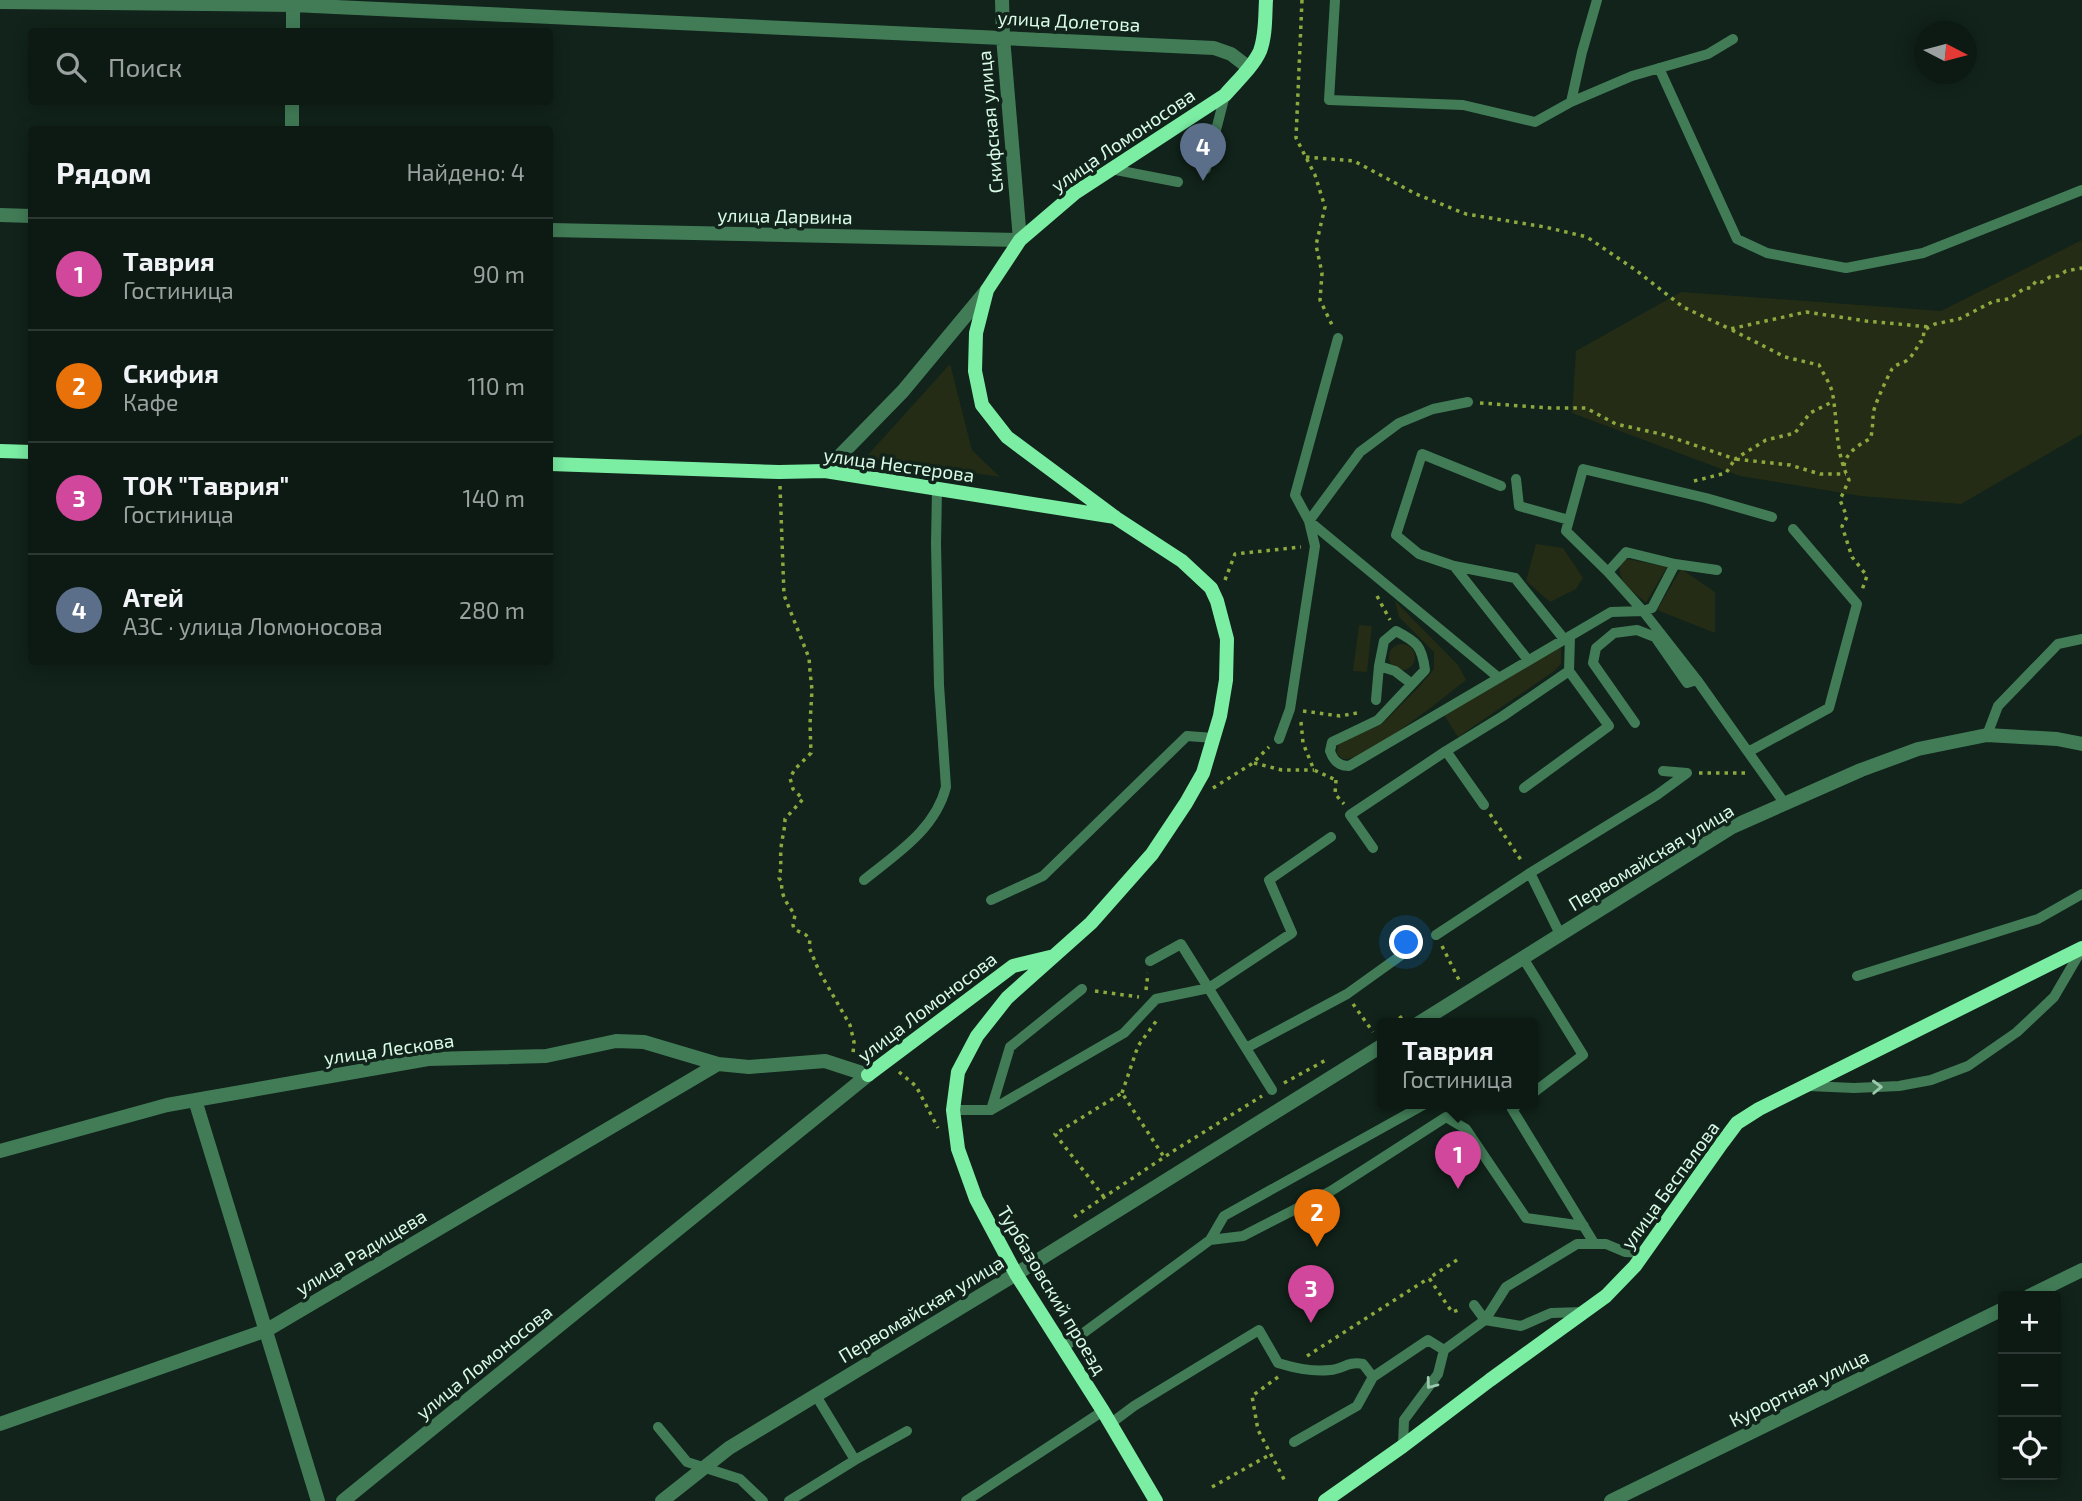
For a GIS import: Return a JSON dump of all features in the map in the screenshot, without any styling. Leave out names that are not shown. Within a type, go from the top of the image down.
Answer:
[{"type":"main road","name":"улица Ломоносова","points":[[863,1074],[887,1061],[1013,967],[1055,955],[1091,923],[1152,854],[1203,773],[1214,738],[1226,680],[1227,639],[1211,588],[1182,561],[1116,518],[1007,437],[982,405],[975,370],[976,333],[987,290],[1020,240],[1075,192],[1224,95],[1260,51],[1265,27],[1266,0]]},
{"type":"main road","points":[[0,451],[28,452]]},
{"type":"main road","name":"улица Нестерова","points":[[553,464],[779,472],[825,471],[1116,518]]},
{"type":"main road","name":"улица Беспалова","points":[[1325,1501],[1404,1446],[1606,1296],[1644,1253],[1721,1143],[1738,1124],[1759,1109],[2082,948]]},
{"type":"main road","name":"Турбазовский проезд","points":[[1055,955],[1007,998],[977,1036],[958,1072],[953,1110],[958,1149],[976,1199],[1016,1274],[1107,1417],[1156,1501]]},
{"type":"street","name":"Скифская улица","points":[[1002,0],[1020,240]]},
{"type":"street","name":"улица Долетова","points":[[0,2],[293,2],[1003,37],[1214,48],[1231,54],[1248,67]]},
{"type":"street","points":[[293,2],[293,28]]},
{"type":"street","points":[[292,105],[292,126]]},
{"type":"street","points":[[0,215],[28,216]]},
{"type":"street","name":"улица Дарвина","points":[[553,230],[1020,240]]},
{"type":"street","points":[[825,471],[903,391],[987,290]]},
{"type":"street","name":"Первомайская улица","points":[[1427,1018],[1732,827],[1861,770],[1918,749],[1987,736],[2057,739],[2082,744]]},
{"type":"street","name":"улица Лескова","points":[[0,1152],[167,1105],[428,1059],[546,1056],[616,1041],[644,1042],[718,1064],[749,1067],[825,1061],[863,1074]]},
{"type":"street","name":"Первомайская улица","points":[[662,1501],[729,1448],[1016,1274],[1377,1041]]},
{"type":"street","name":"улица Радищева","points":[[0,1424],[267,1330],[718,1064]]},
{"type":"street","name":"улица Ломоносова","points":[[343,1501],[863,1074]]},
{"type":"street","points":[[195,1100],[318,1501]]},
{"type":"street","points":[[2039,1291],[2082,1270]]},
{"type":"street","name":"Курортная улица","points":[[1611,1501],[1998,1311]]},
{"type":"lane","points":[[1335,0],[1329,100],[1463,105],[1535,122],[1572,102],[1632,76],[1708,54],[1733,39]]},
{"type":"lane","points":[[1572,102],[1582,52],[1597,0]]},
{"type":"lane","points":[[1659,68],[1737,239],[1767,253],[1846,268],[1923,253],[2082,190]]},
{"type":"lane","points":[[1206,169],[1224,95]]},
{"type":"lane","points":[[1111,169],[1178,182]]},
{"type":"lane","points":[[1279,739],[1295,709],[1315,546],[1309,521],[1295,495],[1338,338]]},
{"type":"lane","points":[[1309,521],[1360,452],[1370,444],[1399,423],[1433,408],[1468,402]]},
{"type":"lane","points":[[1501,486],[1422,454],[1396,535],[1419,554],[1454,566],[1515,578],[1567,638],[1569,671],[1609,726],[1524,788]]},
{"type":"lane","points":[[1772,517],[1583,469],[1566,531],[1643,611],[1697,680],[1785,803]]},
{"type":"lane","points":[[1516,479],[1519,506],[1569,520]]},
{"type":"lane","points":[[864,880],[912,841],[930,822],[942,801],[946,787],[939,685],[937,489]]},
{"type":"lane","points":[[1309,521],[1499,678]]},
{"type":"lane","points":[[1748,752],[1829,708],[1857,604],[1793,529]]},
{"type":"lane","points":[[1608,572],[1626,552],[1675,564],[1717,570]]},
{"type":"lane","points":[[1376,699],[1384,641],[1396,631],[1414,641],[1423,653],[1425,670],[1378,720],[1332,743],[1332,757],[1342,766],[1349,766],[1611,612],[1643,611],[1652,608],[1675,564]]},
{"type":"lane","points":[[1454,566],[1528,660]]},
{"type":"lane","points":[[1635,723],[1592,663],[1596,648],[1614,633],[1637,629],[1654,638],[1687,683],[1697,680]]},
{"type":"lane","points":[[1987,736],[1998,706],[2058,644],[2082,639]]},
{"type":"lane","points":[[1379,666],[1395,671],[1412,684]]},
{"type":"lane","points":[[1373,848],[1350,815],[1569,671]]},
{"type":"lane","points":[[991,900],[1043,876],[1187,736],[1214,738]]},
{"type":"lane","points":[[1446,751],[1485,806]]},
{"type":"lane","points":[[1663,771],[1687,773]]},
{"type":"lane","points":[[1436,935],[1687,773]]},
{"type":"lane","points":[[953,1110],[991,1110],[1124,1033],[1156,999],[1209,988],[1292,933],[1269,880],[1331,837]]},
{"type":"lane","points":[[1530,873],[1560,934]]},
{"type":"lane","points":[[1857,976],[2038,919],[2082,894]]},
{"type":"lane","points":[[1150,961],[1181,944],[1272,1090]]},
{"type":"lane","points":[[1808,1086],[1899,1086],[1931,1080],[1968,1066],[2017,1032],[2054,997],[2082,948]]},
{"type":"lane","points":[[1246,1048],[1347,994],[1408,951]]},
{"type":"lane","points":[[1523,958],[1583,1055],[1538,1089]]},
{"type":"lane","points":[[991,1110],[1010,1047],[1082,989]]},
{"type":"lane","points":[[1063,1348],[1210,1240],[1224,1216],[1416,1109]]},
{"type":"lane","points":[[1512,1109],[1594,1243]]},
{"type":"lane","points":[[1210,1240],[1243,1236],[1331,1191],[1446,1117],[1466,1129],[1526,1218],[1584,1226]]},
{"type":"lane","points":[[1404,1446],[1404,1420],[1438,1374],[1444,1350],[1485,1320],[1506,1287],[1577,1244],[1606,1244],[1625,1252],[1644,1253]]},
{"type":"lane","points":[[1474,1305],[1485,1320],[1521,1326],[1551,1313],[1584,1312]]},
{"type":"lane","points":[[966,1501],[1107,1417],[1134,1406],[1259,1329],[1278,1363],[1311,1371],[1334,1370],[1353,1362],[1363,1364],[1373,1377]]},
{"type":"lane","points":[[1294,1442],[1357,1406],[1373,1377],[1428,1340],[1444,1350]]},
{"type":"lane","points":[[815,1394],[855,1460]]},
{"type":"lane","points":[[658,1427],[687,1462],[740,1479],[763,1501]]},
{"type":"lane","points":[[789,1501],[907,1431]]},
{"type":"path","points":[[1302,0],[1296,138],[1315,175],[1325,207],[1316,246],[1322,273],[1320,300],[1338,338]]},
{"type":"path","points":[[1306,157],[1354,161],[1416,194],[1466,214],[1587,236],[1683,307],[1784,357],[1819,365],[1833,393],[1835,434],[1843,468],[1849,480],[1840,500],[1847,517],[1842,526],[1852,557],[1867,576],[1857,604]]},
{"type":"path","points":[[1843,468],[1845,457],[1856,446],[1871,438],[1874,422],[1872,413],[1891,371],[1898,363],[1906,361],[1923,341],[1924,330],[1935,324],[1959,320],[1994,302],[2009,299],[2025,288],[2031,288],[2036,281],[2042,282],[2066,271],[2082,268]]},
{"type":"path","points":[[1730,329],[1806,312],[1930,327]]},
{"type":"path","points":[[1679,492],[1682,484],[1726,473],[1735,459],[1766,440],[1795,433],[1810,413],[1833,401]]},
{"type":"path","points":[[1468,402],[1504,406],[1586,408],[1616,424],[1665,435],[1735,459],[1790,465],[1820,474],[1846,474]]},
{"type":"path","points":[[779,472],[784,595],[809,658],[812,690],[811,753],[790,778],[793,789],[803,799],[785,819],[779,878],[784,898],[795,915],[794,929],[810,940],[809,947],[819,971],[850,1025],[854,1042],[853,1055],[863,1074]]},
{"type":"path","points":[[1217,601],[1235,554],[1315,546]]},
{"type":"path","points":[[1314,770],[1303,743],[1295,709],[1340,716],[1360,713],[1376,699]]},
{"type":"path","points":[[1186,803],[1227,781],[1253,763],[1279,739]]},
{"type":"path","points":[[1253,763],[1282,770],[1314,770],[1336,780]]},
{"type":"path","points":[[1342,766],[1337,768],[1335,794],[1353,813]]},
{"type":"path","points":[[1687,773],[1753,774]]},
{"type":"path","points":[[1485,806],[1530,873]]},
{"type":"path","points":[[1436,935],[1466,993]]},
{"type":"path","points":[[1082,989],[1144,998],[1150,961]]},
{"type":"path","points":[[1347,994],[1377,1039]]},
{"type":"path","points":[[1104,1197],[1055,1134],[1122,1093],[1138,1046],[1176,995]]},
{"type":"path","points":[[1364,1039],[1377,1040]]},
{"type":"path","points":[[1069,1220],[1164,1157],[1272,1090],[1333,1056]]},
{"type":"path","points":[[887,1061],[916,1086],[942,1137]]},
{"type":"path","points":[[1122,1093],[1164,1157]]},
{"type":"path","points":[[1286,1483],[1258,1430],[1252,1396],[1457,1260]]},
{"type":"path","points":[[1429,1278],[1452,1312]]},
{"type":"path","points":[[1212,1487],[1271,1454]]},
{"type":"green space","points":[[2082,240],[2082,434],[1961,504],[1861,496],[1740,476],[1572,413],[1576,351],[1681,292],[1941,311]]},
{"type":"green space","points":[[950,364],[972,450],[1000,477],[866,457]]},
{"type":"green space","points":[[1536,544],[1563,548],[1583,578],[1576,589],[1550,602],[1526,581]]},
{"type":"green space","points":[[1627,559],[1667,567],[1646,603],[1623,581],[1619,570],[1620,563]]},
{"type":"green space","points":[[1681,569],[1715,592],[1715,633],[1657,610]]},
{"type":"green space","points":[[1395,601],[1458,665],[1466,680],[1371,749],[1356,757],[1343,759],[1337,754],[1338,744],[1382,724],[1434,669],[1434,652],[1399,617]]},
{"type":"green space","points":[[1359,625],[1372,626],[1367,672],[1353,671]]},
{"type":"green space","points":[[1402,644],[1411,648],[1415,657],[1411,666],[1402,670],[1393,666],[1389,657],[1393,648]]},
{"type":"green space","points":[[1561,646],[1561,664],[1554,671],[1458,737],[1444,715]]},
{"type":"place","name":"Атей","points":[[1203,181]]},
{"type":"place","name":"Таврия","points":[[1458,1189]]},
{"type":"place","name":"Скифия","points":[[1317,1247]]},
{"type":"place","name":"ТОК \"Таврия\"","points":[[1311,1323]]}]
